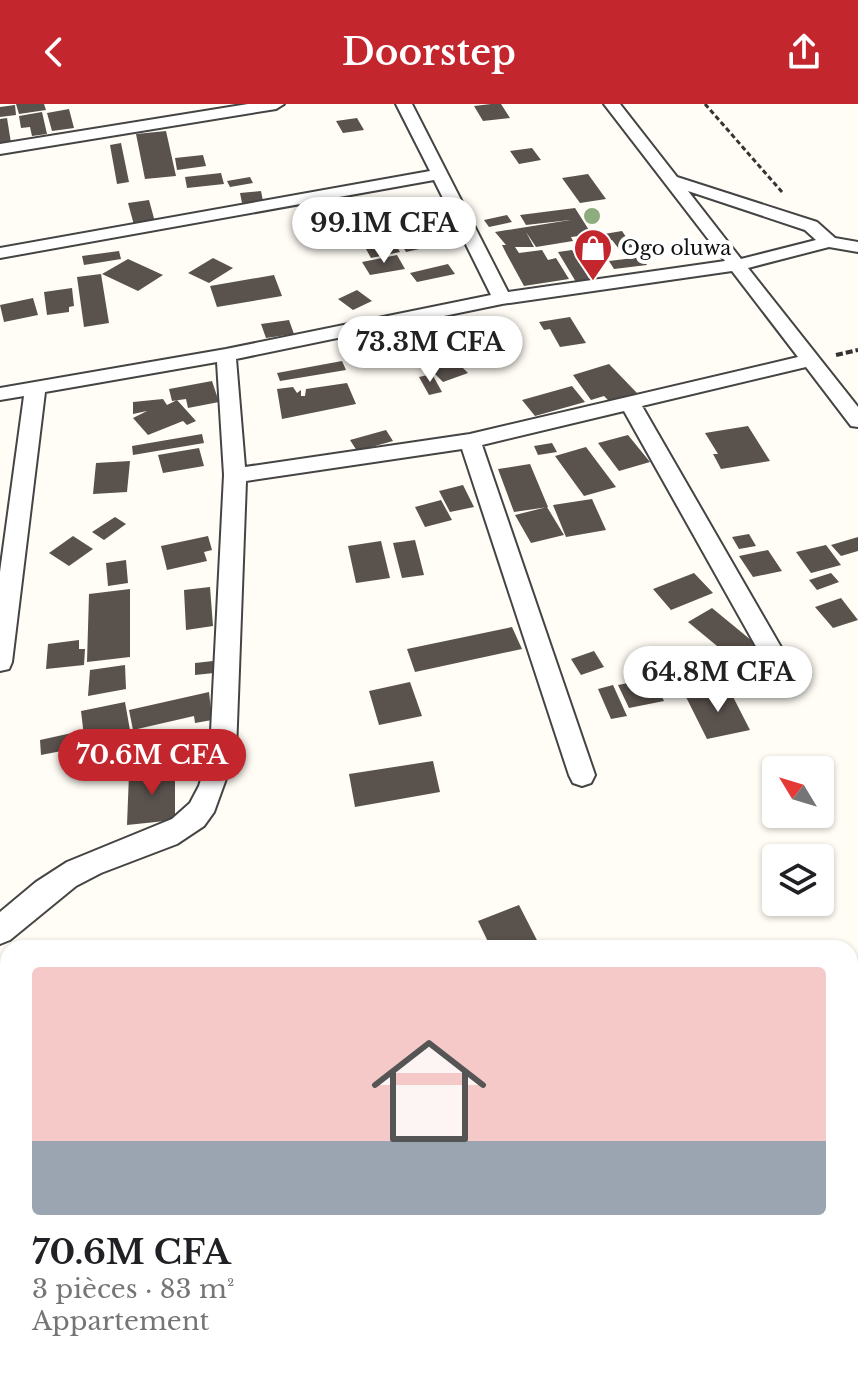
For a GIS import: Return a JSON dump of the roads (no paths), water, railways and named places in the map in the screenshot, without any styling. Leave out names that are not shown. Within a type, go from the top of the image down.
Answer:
[{"type":"street","points":[[0,149],[276,104]]},
{"type":"street","points":[[404,104],[502,298]]},
{"type":"street","points":[[612,104],[858,421]]},
{"type":"street","points":[[0,253],[440,174]]},
{"type":"street","points":[[671,180],[811,226],[829,242]]},
{"type":"street","points":[[0,394],[226,355],[502,298],[737,265],[829,242],[858,247]]},
{"type":"street","points":[[0,931],[30,902],[78,870],[182,826],[200,811],[212,787],[223,751],[235,475],[226,355]]},
{"type":"street","points":[[235,475],[470,441],[810,360]]},
{"type":"street","points":[[0,662],[35,389]]},
{"type":"street","points":[[630,404],[781,668]]},
{"type":"street","points":[[470,441],[582,775]]},
{"type":"place","name":"Ogo oluwa","points":[[593,282]]}]
